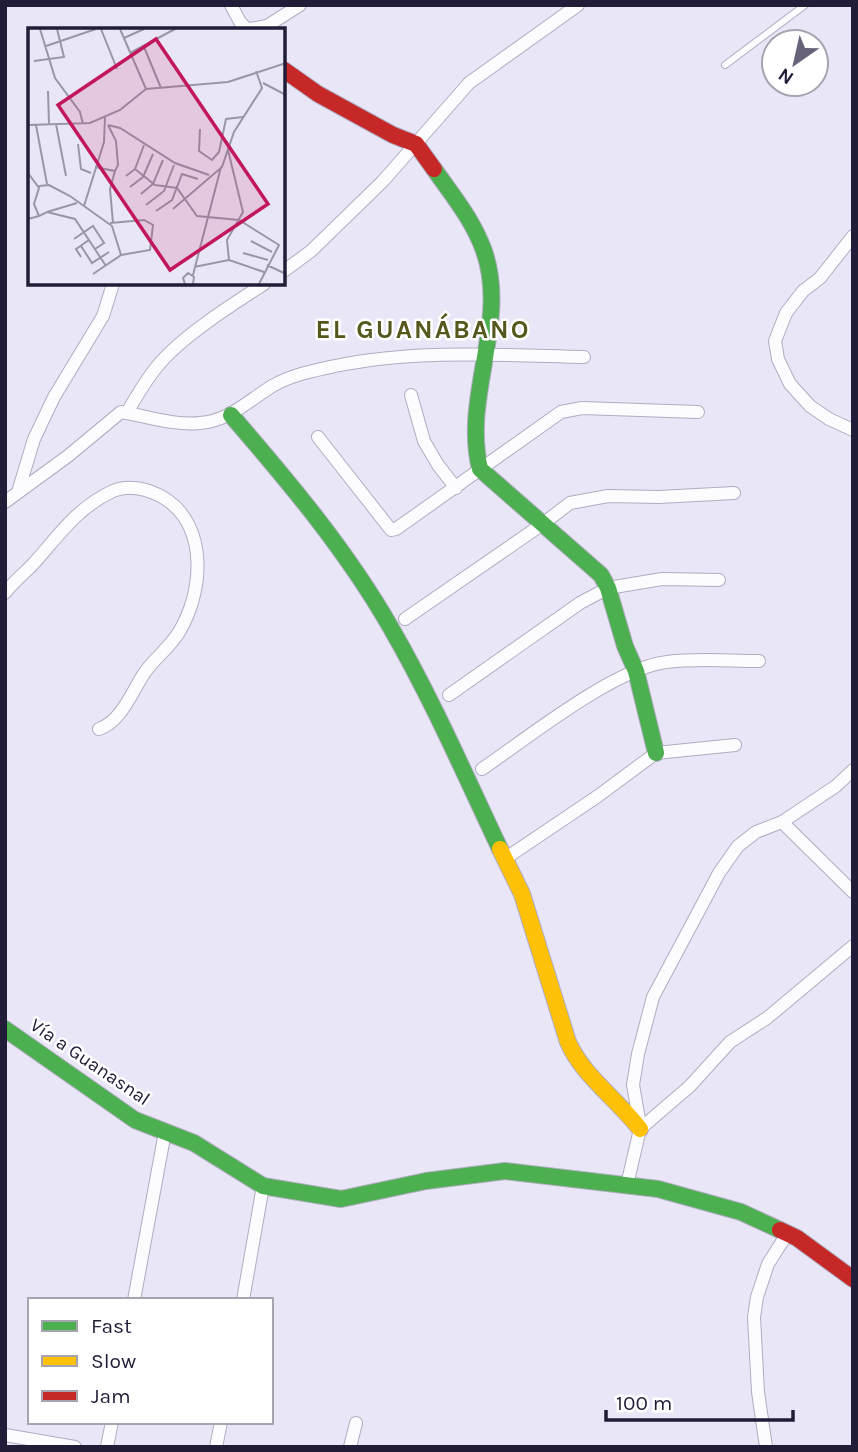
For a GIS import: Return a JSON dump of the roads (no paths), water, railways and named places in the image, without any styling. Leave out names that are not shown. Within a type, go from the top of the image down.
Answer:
[{"type":"street","points":[[231,5],[245,28]]},
{"type":"street","points":[[257,28],[267,26],[300,5]]},
{"type":"street","points":[[285,270],[311,251],[383,181],[469,83],[578,5]]},
{"type":"street","points":[[285,71],[318,94],[416,144],[471,219],[485,253],[490,280],[491,311],[477,404],[476,440],[480,469],[601,575],[608,588],[625,646],[636,671],[656,753]]},
{"type":"street","points":[[853,236],[820,278],[803,291],[786,313],[775,341],[778,359],[790,383],[810,405],[829,419],[853,430]]},
{"type":"street","points":[[18,493],[34,439],[54,397],[103,316],[113,285]]},
{"type":"street","points":[[127,413],[162,360],[237,301],[262,285]]},
{"type":"street","points":[[5,502],[68,456],[121,412],[198,424],[231,415],[276,384],[336,366],[408,356],[584,357]]},
{"type":"street","points":[[411,396],[424,441],[438,466],[456,488]]},
{"type":"street","points":[[318,437],[391,530],[456,488],[561,412],[582,408],[698,412]]},
{"type":"street","points":[[231,415],[301,496],[355,572],[390,628],[522,894],[576,1060],[608,1091],[640,1129]]},
{"type":"street","points":[[5,593],[64,527],[83,510],[112,491],[133,488],[152,492],[166,499],[185,519],[190,527],[197,560],[196,586],[189,612],[174,640],[144,673],[115,719],[99,729]]},
{"type":"street","points":[[405,619],[570,503],[584,499],[734,493]]},
{"type":"street","points":[[449,695],[580,603],[608,588],[663,579],[719,580]]},
{"type":"street","points":[[482,769],[593,694],[636,671],[667,662],[759,660]]},
{"type":"street","points":[[506,858],[656,753],[735,745]]},
{"type":"street","points":[[627,1185],[640,1129],[633,1085],[653,997],[713,883],[738,846],[756,832],[782,822],[836,786],[853,771]]},
{"type":"street","points":[[782,822],[853,892]]},
{"type":"street","points":[[640,1129],[690,1086],[730,1042],[767,1018],[853,946]]},
{"type":"street","name":"Vía a Guanasnal","points":[[5,1029],[135,1120],[194,1143],[263,1186]]},
{"type":"street","points":[[134,1298],[165,1132]]},
{"type":"street","points":[[243,1298],[263,1186],[341,1199],[426,1181],[505,1171],[658,1188],[741,1212],[797,1238],[853,1279]]},
{"type":"street","points":[[766,1447],[758,1392],[754,1317],[757,1297],[768,1264],[787,1234]]},
{"type":"street","points":[[350,1447],[356,1423]]},
{"type":"street","points":[[107,1447],[111,1424]]},
{"type":"street","points":[[216,1447],[221,1424]]},
{"type":"street","points":[[5,1435],[75,1447]]},
{"type":"lane","points":[[725,65],[806,5]]},
{"type":"district","name":"EL GUANÁBANO","points":[[423,329]]}]
